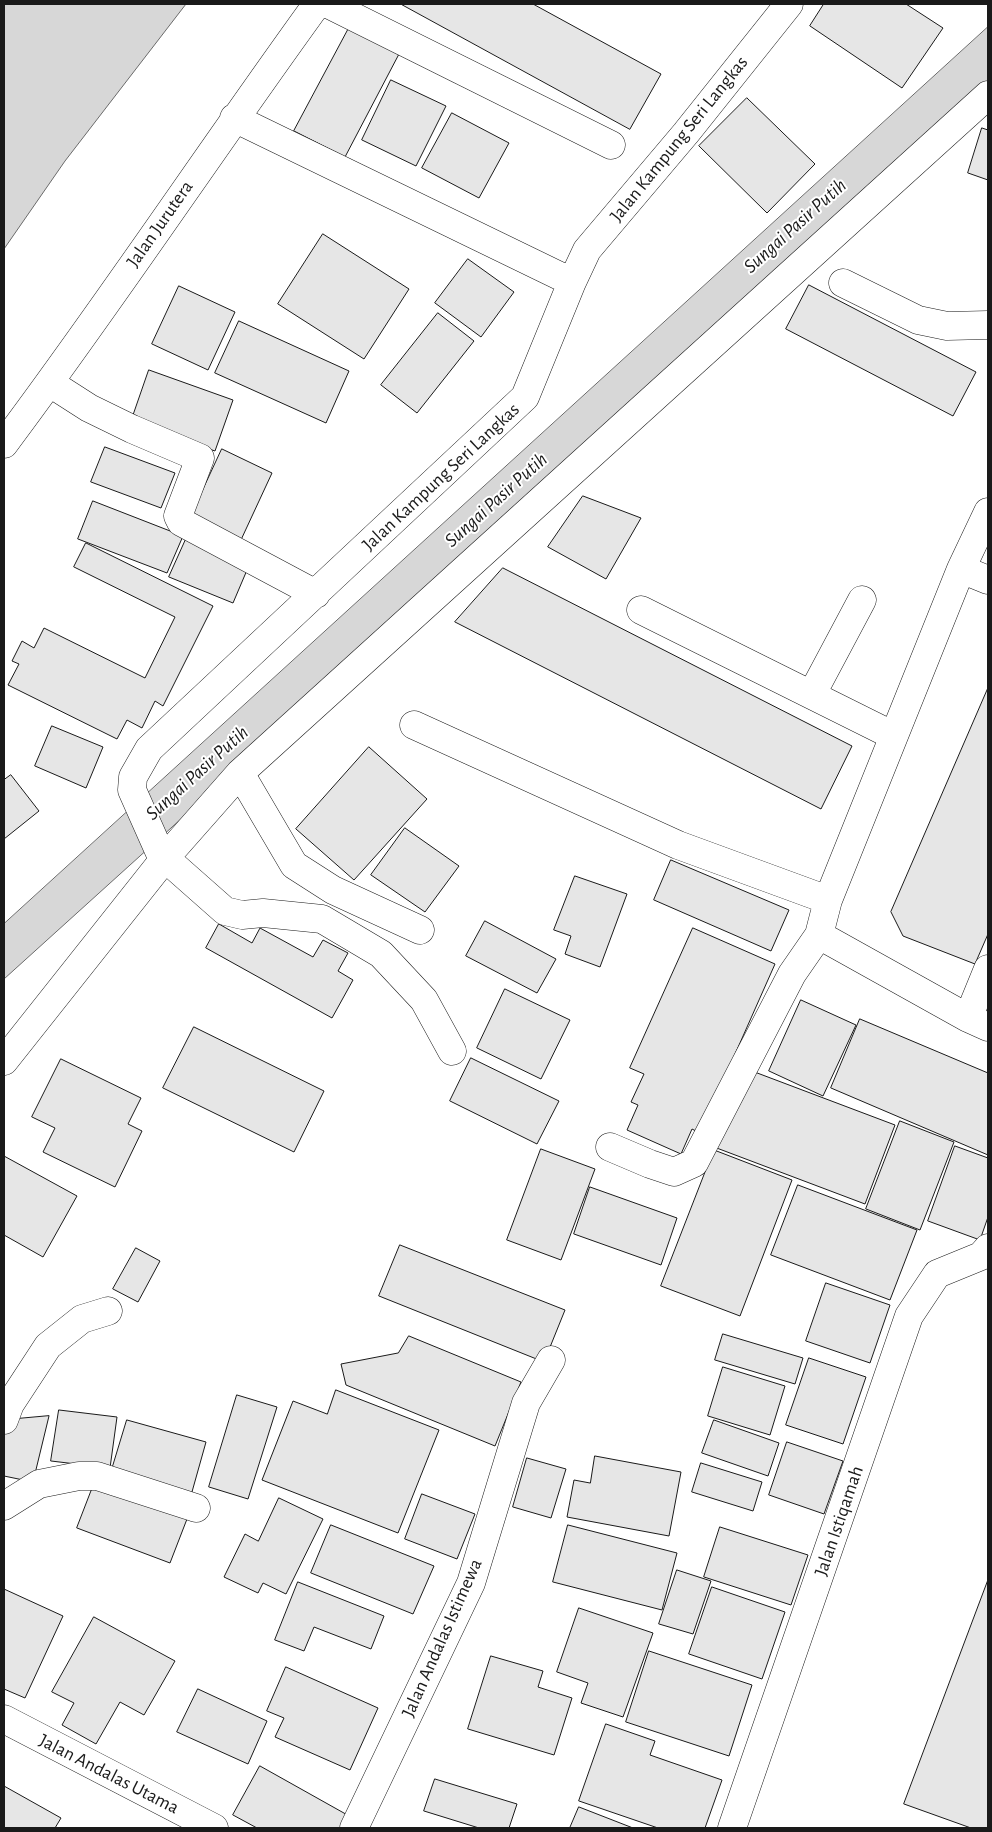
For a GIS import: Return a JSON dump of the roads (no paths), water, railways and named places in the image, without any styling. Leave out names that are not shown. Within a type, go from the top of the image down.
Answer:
[{"type":"street","name":"Jalan Jurutera","points":[[4,444],[50,383],[234,118],[317,4]]},
{"type":"street","points":[[328,4],[611,146]]},
{"type":"street","name":"Jalan Kampung Seri Langkas","points":[[163,855],[132,790],[133,777],[149,749],[525,397],[587,250],[686,134],[789,4]]},
{"type":"street","points":[[4,1061],[163,855],[240,773],[988,95]]},
{"type":"street","points":[[234,118],[572,282]]},
{"type":"street","points":[[843,283],[918,320],[947,326],[988,325]]},
{"type":"street","points":[[50,383],[89,408],[200,458],[178,516],[182,522],[316,594]]},
{"type":"street","points":[[610,1147],[674,1172],[694,1163],[792,974],[818,935],[828,900],[961,569],[988,512]]},
{"type":"street","points":[[961,569],[988,580]]},
{"type":"street","points":[[812,694],[862,600]]},
{"type":"street","points":[[641,610],[894,736]]},
{"type":"street","points":[[414,725],[678,845],[828,900]]},
{"type":"street","points":[[240,773],[294,864],[333,890],[420,930]]},
{"type":"street","points":[[163,855],[225,911],[242,916],[263,913],[322,920],[381,954],[424,1000],[452,1051]]},
{"type":"street","points":[[818,935],[978,1022],[988,969]]},
{"type":"street","name":"Jalan Istiqamah","points":[[732,1828],[909,1316],[936,1274],[981,1256],[988,1248]]},
{"type":"street","points":[[4,1420],[10,1404],[48,1346],[82,1320],[108,1311]]},
{"type":"street","name":"Jalan Andalas Istimewa","points":[[354,1828],[471,1583],[526,1403],[551,1360]]},
{"type":"street","points":[[4,1506],[39,1484],[79,1476],[97,1476],[196,1508]]},
{"type":"street","name":"Jalan Andalas Utama","points":[[4,1719],[214,1828]]},
{"type":"water","points":[[4,4],[186,4],[65,161],[4,249]]},
{"type":"water","name":"Sungai Pasir Putih","points":[[988,27],[988,89],[4,979],[4,924]]}]
